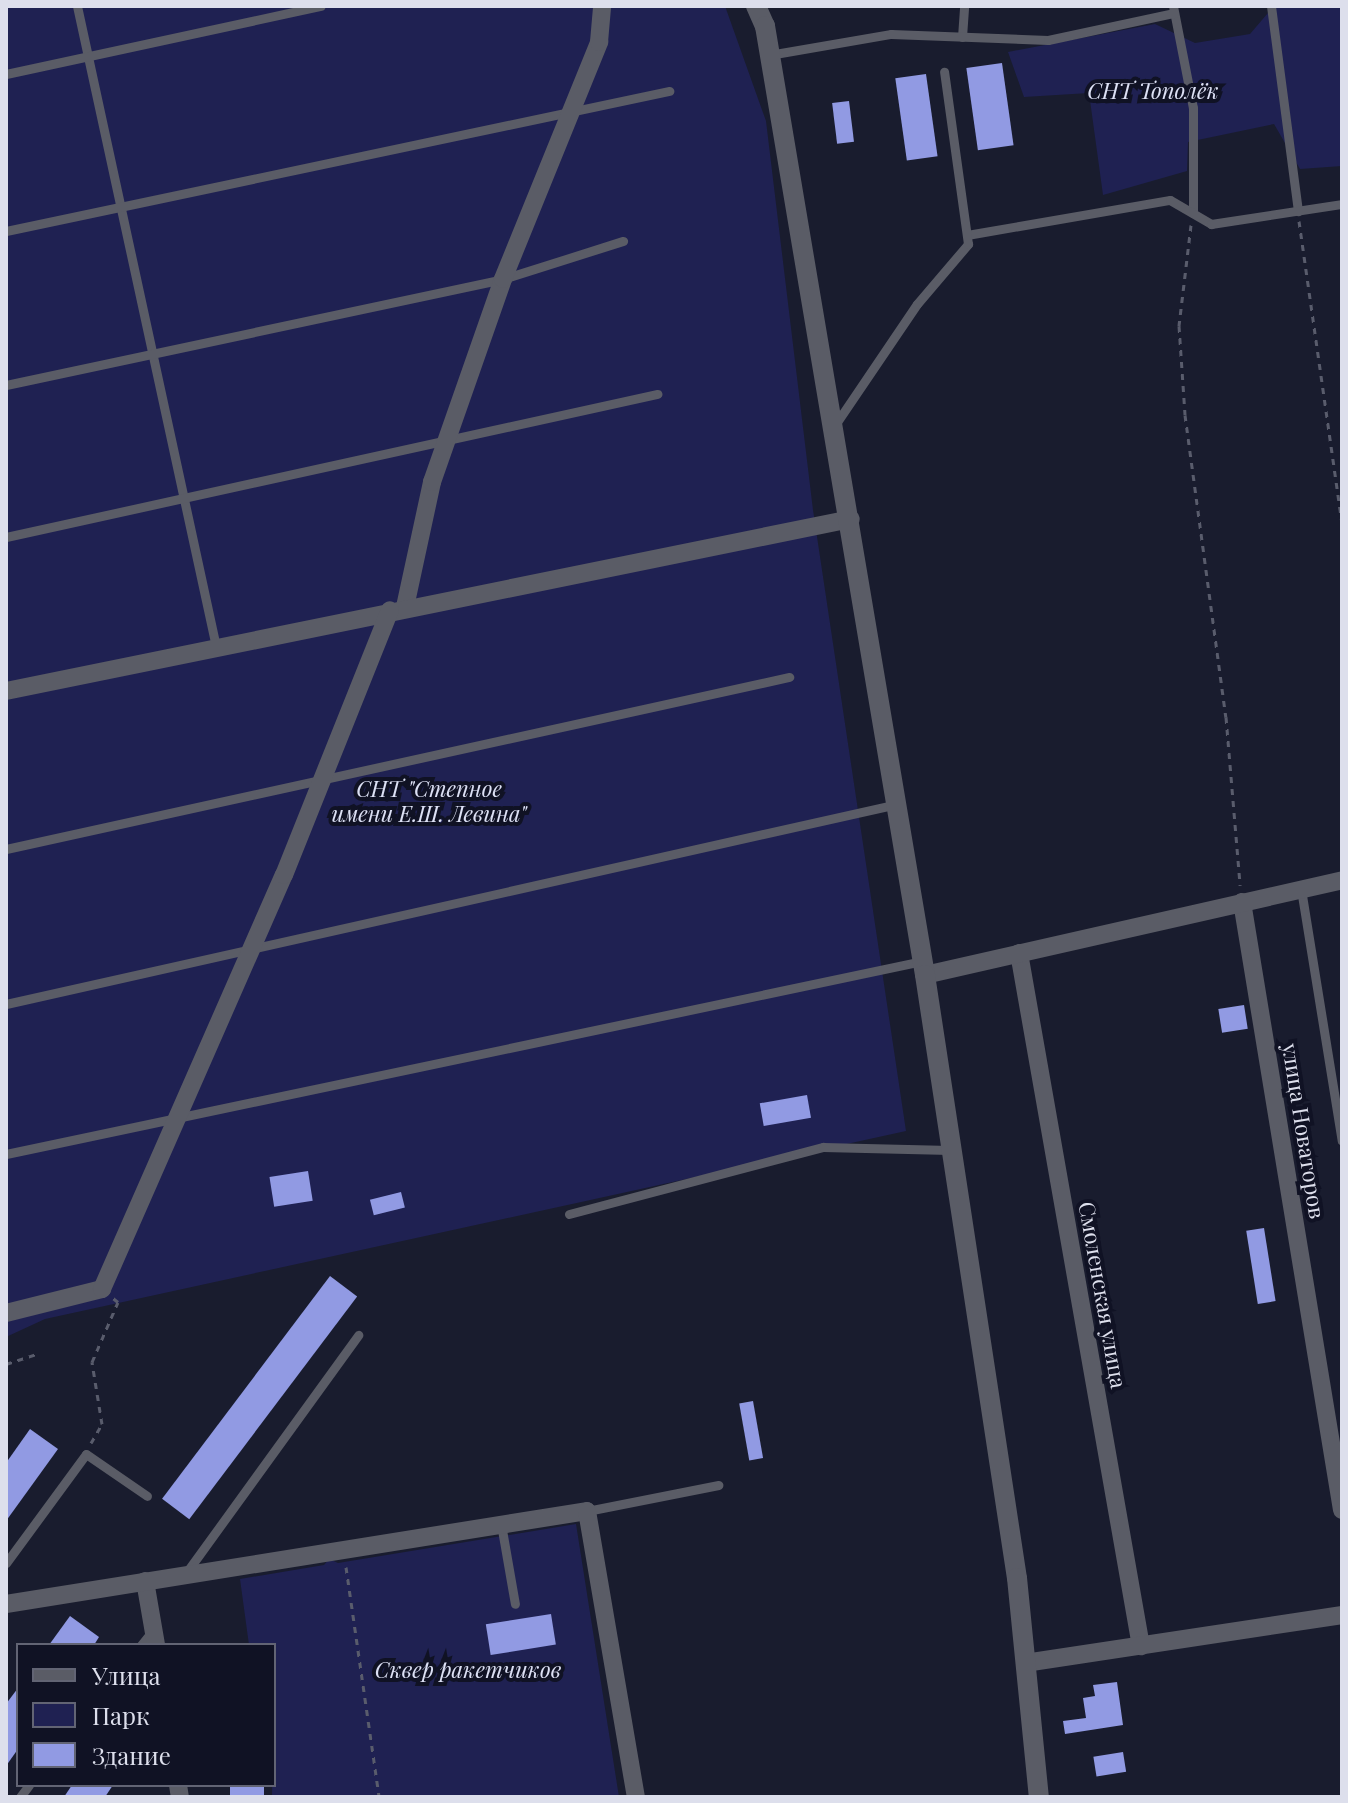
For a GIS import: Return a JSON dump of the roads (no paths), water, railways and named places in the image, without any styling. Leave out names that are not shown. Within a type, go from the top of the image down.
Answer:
[{"type":"street","points":[[6,1313],[102,1289],[398,608],[445,443],[503,279],[599,42],[602,6]]},
{"type":"street","points":[[756,6],[769,55],[835,425],[924,968],[1025,1663],[1039,1797]]},
{"type":"street","points":[[6,691],[398,608],[851,519]]},
{"type":"street","points":[[924,968],[1019,953],[1342,880]]},
{"type":"street","name":"улица Новаторов","points":[[1242,902],[1334,1415],[1342,1510]]},
{"type":"street","name":"Смоленская улица","points":[[1019,953],[1141,1646]]},
{"type":"street","points":[[6,1604],[587,1511],[636,1797]]},
{"type":"street","points":[[145,1581],[155,1637]]},
{"type":"street","points":[[1025,1663],[1342,1615]]},
{"type":"lane","points":[[77,6],[216,647]]},
{"type":"lane","points":[[6,74],[321,6]]},
{"type":"lane","points":[[962,37],[964,6]]},
{"type":"lane","points":[[1271,6],[1298,211]]},
{"type":"lane","points":[[769,55],[891,34],[1048,40],[1173,10],[1193,108],[1193,213]]},
{"type":"lane","points":[[835,425],[917,304],[956,265],[967,235],[944,72]]},
{"type":"lane","points":[[6,231],[572,108],[669,91]]},
{"type":"lane","points":[[967,235],[1170,200],[1211,224],[1342,204]]},
{"type":"lane","points":[[6,385],[503,279],[623,241]]},
{"type":"lane","points":[[6,537],[657,394]]},
{"type":"lane","points":[[6,849],[789,677]]},
{"type":"lane","points":[[6,1004],[249,953],[897,804]]},
{"type":"lane","points":[[1301,889],[1342,1141]]},
{"type":"lane","points":[[6,1154],[924,968]]},
{"type":"lane","points":[[569,1214],[823,1147],[950,1150]]},
{"type":"lane","points":[[186,1573],[358,1335]]},
{"type":"lane","points":[[6,1563],[86,1454],[147,1496]]},
{"type":"lane","points":[[587,1511],[718,1485]]},
{"type":"lane","points":[[501,1524],[515,1604]]},
{"type":"park label","name":"СНТ Тополёк","points":[[1153,91]]},
{"type":"park label","name":"СНТ \"Степное имени Е.Ш. Левина\"","points":[[429,800]]},
{"type":"park label","name":"Сквер ракетчиков","points":[[468,1670]]}]
